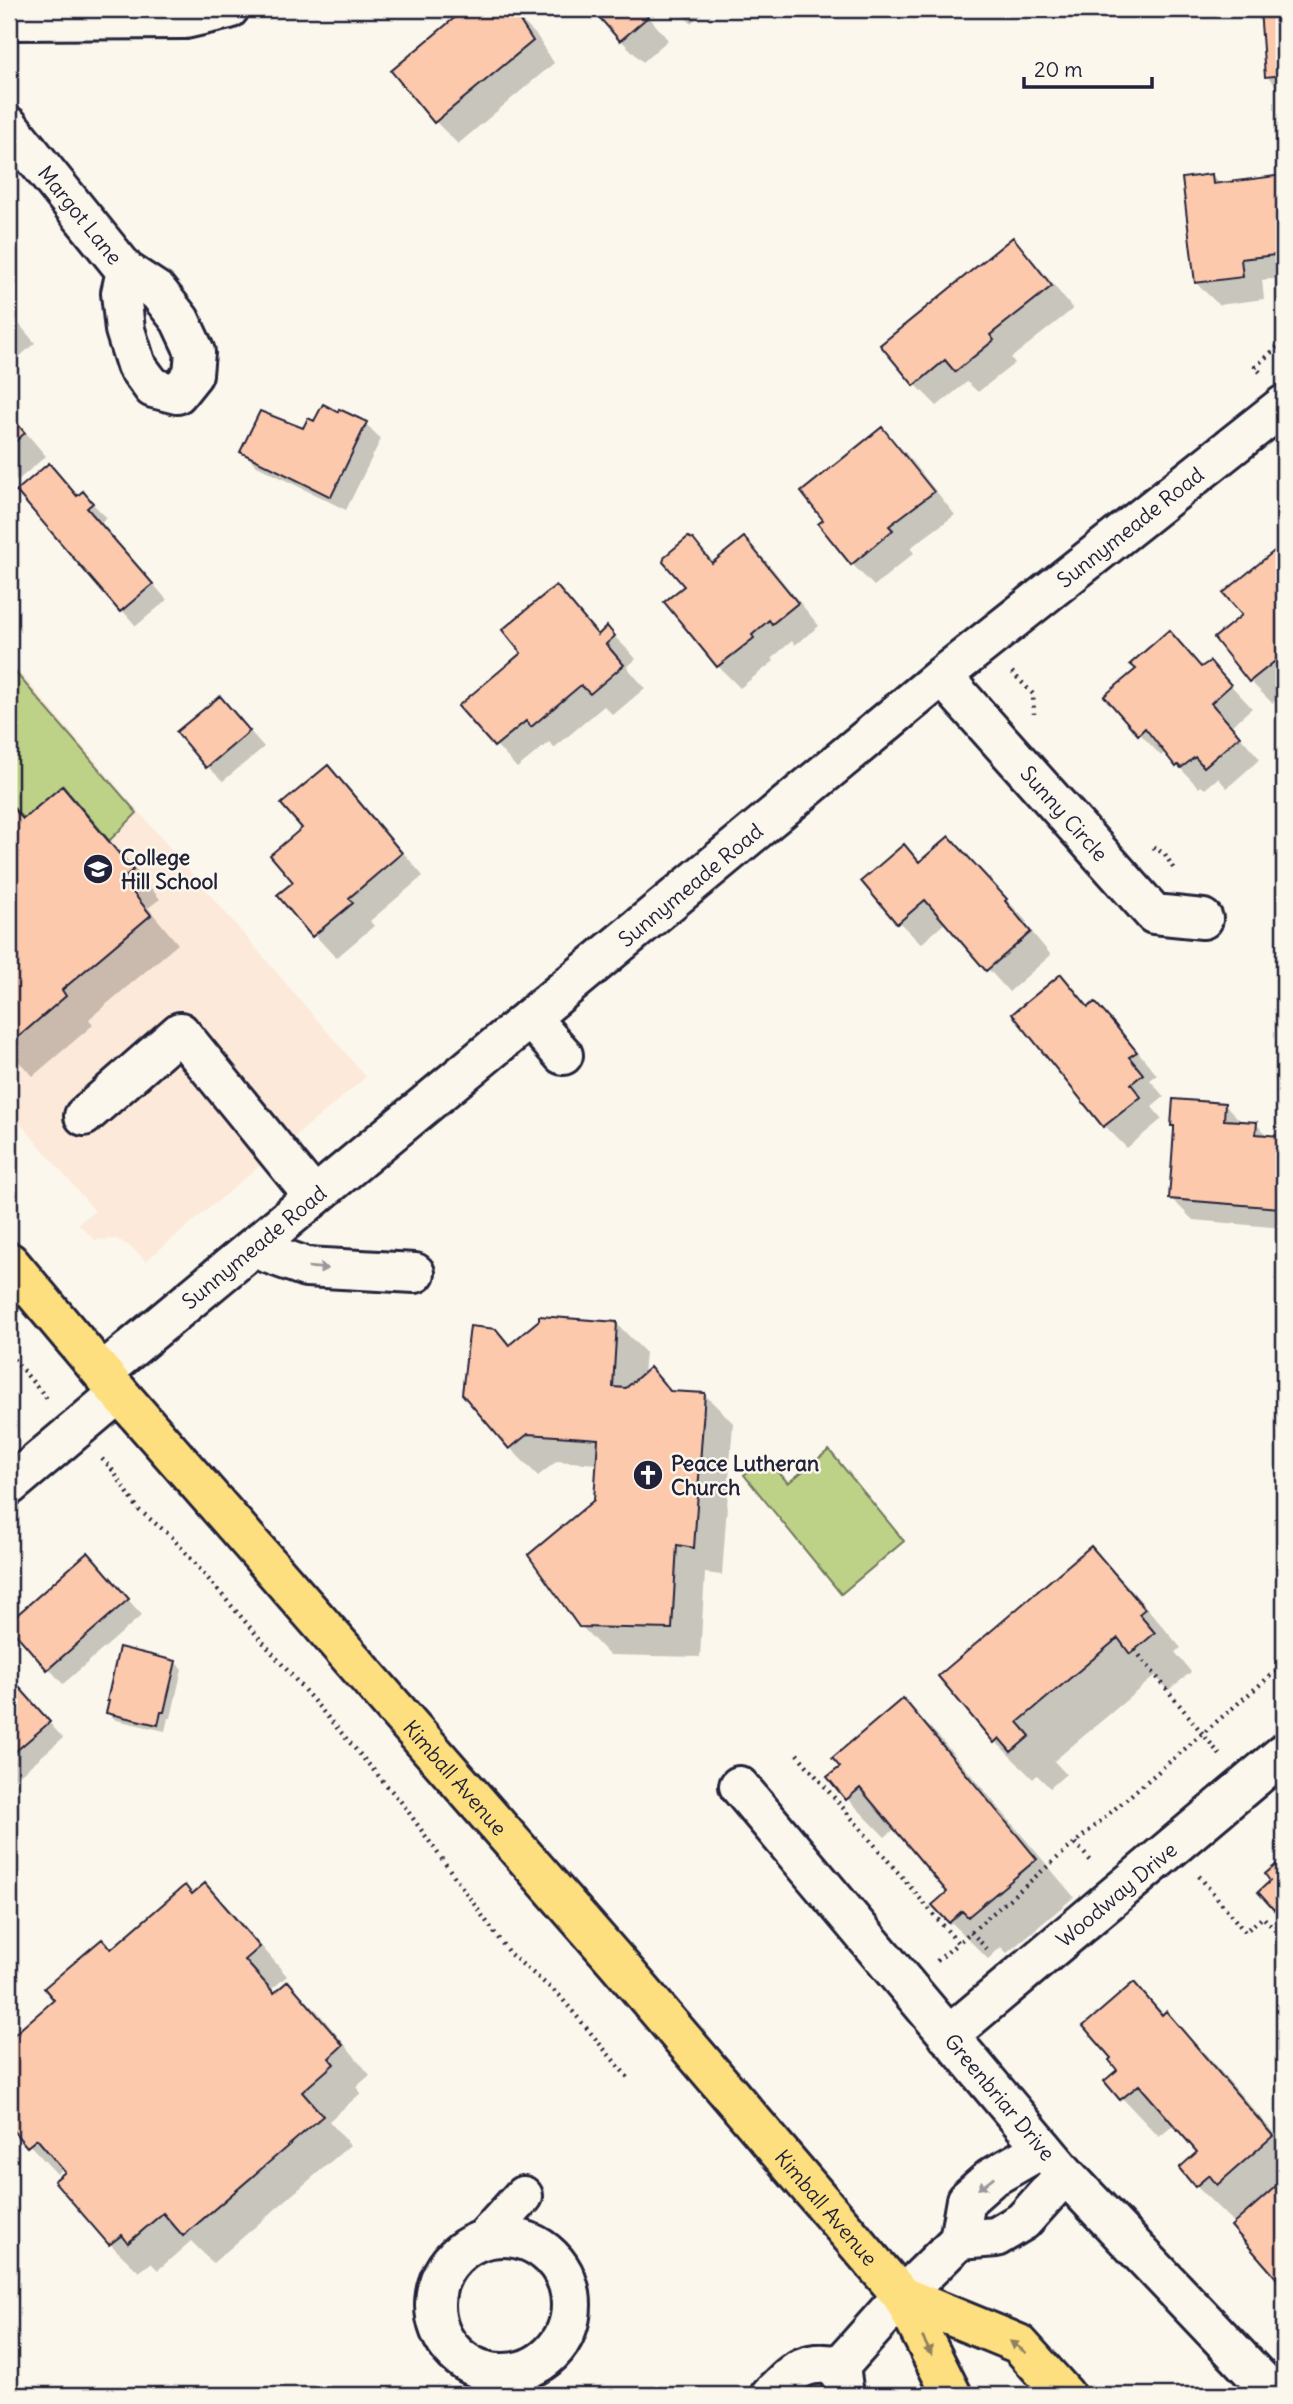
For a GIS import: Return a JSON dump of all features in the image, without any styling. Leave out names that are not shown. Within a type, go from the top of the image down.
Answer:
[{"type":"main road","name":"Kimball Avenue","points":[[9,1262],[111,1383],[616,1961],[902,2296],[952,2395]]},
{"type":"main road","name":"Kimball Avenue","points":[[902,2296],[1019,2344],[1065,2395]]},
{"type":"street","points":[[9,20],[185,19],[229,9]]},
{"type":"street","name":"Margot Lane","points":[[9,126],[126,271]]},
{"type":"street","name":"Sunnymeade Road","points":[[9,1486],[74,1430],[111,1383],[253,1248],[942,676],[1284,405]]},
{"type":"street","name":"Sunny Circle","points":[[942,676],[1154,914],[1203,919]]},
{"type":"street","points":[[530,1018],[563,1055]]},
{"type":"street","points":[[84,1116],[180,1032],[314,1197]]},
{"type":"street","points":[[253,1248],[306,1267],[415,1273]]},
{"type":"street","name":"Woodway Drive","points":[[948,2036],[1284,1753]]},
{"type":"street","name":"Greenbriar Drive","points":[[740,1786],[1054,2161],[1275,2395]]},
{"type":"street","points":[[959,2240],[996,2237],[1023,2221],[1054,2161]]},
{"type":"street","points":[[770,2395],[787,2378],[809,2365],[823,2362],[842,2380],[902,2296],[959,2240],[966,2200],[991,2178],[1054,2161]]},
{"type":"street","points":[[486,2395],[463,2360],[451,2349],[438,2325],[435,2304],[437,2287],[445,2267],[463,2249],[485,2238],[523,2196]]},
{"type":"street","points":[[463,2360],[484,2370],[504,2373],[522,2371],[537,2364],[555,2350],[571,2316],[571,2296],[565,2277],[551,2256],[528,2241],[507,2236],[485,2238]]},
{"type":"path","points":[[9,1354],[74,1430],[111,1468],[139,1510],[172,1537],[402,1803],[509,1953],[559,1995],[629,2079]]},
{"type":"path","points":[[1135,1650],[1245,1786]]},
{"type":"path","points":[[797,1754],[958,1943],[1284,1664]]},
{"type":"path","points":[[1174,1846],[1245,1932],[1263,1917],[1284,1941]]},
{"type":"shaded area","name":"College Hill School","points":[[9,660],[366,1077],[146,1261],[117,1239],[95,1240],[78,1224],[95,1211],[9,1110]]},
{"type":"green space","points":[[9,665],[137,813],[109,841],[63,786],[23,819],[9,803]]},
{"type":"green space","points":[[829,1450],[904,1541],[841,1594],[744,1475],[766,1457],[788,1483]]},
{"type":"building","points":[[465,9],[512,9],[533,41],[434,123],[391,71]]},
{"type":"building","points":[[586,9],[641,9],[648,17],[620,41],[594,11],[590,14]]},
{"type":"building","points":[[1260,9],[1284,9],[1284,75],[1265,77]]},
{"type":"building","points":[[1212,174],[1213,184],[1284,175],[1284,254],[1241,259],[1243,277],[1195,283],[1182,178]]},
{"type":"building","points":[[1013,237],[1052,286],[990,335],[994,340],[955,372],[945,360],[914,386],[880,345]]},
{"type":"building","points":[[323,404],[367,422],[331,497],[240,452],[260,411],[303,428],[308,418],[314,421]]},
{"type":"building","points":[[9,414],[25,433],[9,447]]},
{"type":"building","points":[[882,427],[934,492],[889,526],[893,530],[851,565],[818,524],[823,520],[801,492]]},
{"type":"building","points":[[49,463],[77,496],[83,491],[93,503],[87,508],[153,584],[120,612],[16,491]]},
{"type":"building","points":[[688,537],[693,539],[712,563],[744,537],[798,603],[772,624],[769,620],[752,635],[754,638],[717,667],[664,602],[684,586],[663,562],[665,556]]},
{"type":"building","points":[[1284,543],[1284,654],[1249,682],[1214,638],[1242,615],[1223,593]]},
{"type":"building","points":[[556,585],[598,635],[607,626],[615,636],[606,644],[624,665],[590,694],[581,685],[531,727],[526,721],[494,747],[458,706],[521,653],[502,630]]},
{"type":"building","points":[[1169,630],[1201,667],[1210,661],[1231,685],[1211,703],[1240,736],[1204,767],[1195,757],[1181,768],[1178,765],[1176,767],[1145,728],[1138,735],[1104,696],[1136,669],[1130,664]]},
{"type":"building","points":[[220,696],[250,731],[206,768],[176,732]]},
{"type":"building","points":[[328,765],[402,853],[349,898],[353,903],[312,937],[277,895],[293,882],[270,855],[302,828],[281,804]]},
{"type":"building","points":[[62,786],[133,870],[122,879],[151,915],[62,990],[66,996],[9,1045],[9,803],[23,819]]},
{"type":"building","points":[[949,836],[1007,899],[1005,901],[1031,932],[986,971],[925,900],[897,924],[861,881],[904,844],[919,862]]},
{"type":"building","points":[[1061,974],[1088,1007],[1095,1002],[1137,1052],[1129,1057],[1143,1074],[1131,1084],[1141,1097],[1103,1127],[1012,1014]]},
{"type":"building","points":[[1173,1099],[1225,1103],[1224,1120],[1257,1122],[1256,1134],[1280,1136],[1278,1161],[1283,1162],[1280,1208],[1169,1199],[1174,1130],[1174,1126],[1171,1126]]},
{"type":"building","name":"Peace Lutheran Church","points":[[539,1316],[617,1322],[613,1387],[626,1388],[650,1367],[670,1391],[705,1393],[694,1548],[677,1545],[672,1629],[579,1627],[528,1555],[594,1500],[598,1439],[528,1434],[509,1449],[462,1394],[470,1326],[496,1329],[509,1345],[539,1320]]},
{"type":"building","points":[[1091,1546],[1145,1609],[1139,1614],[1155,1633],[1130,1654],[1118,1638],[1018,1722],[1030,1736],[1011,1752],[999,1738],[994,1743],[938,1676]]},
{"type":"building","points":[[88,1552],[129,1599],[47,1670],[9,1626],[9,1622]]},
{"type":"building","points":[[119,1647],[176,1661],[164,1712],[161,1712],[158,1725],[106,1713]]},
{"type":"building","points":[[11,1678],[50,1722],[9,1757],[9,1680]]},
{"type":"building","points":[[903,1698],[1037,1859],[968,1917],[962,1911],[949,1923],[932,1905],[947,1892],[860,1788],[846,1800],[827,1777],[840,1767],[832,1758]]},
{"type":"building","points":[[1284,1858],[1284,1901],[1274,1910],[1258,1892],[1270,1881],[1265,1874]]},
{"type":"building","points":[[205,1883],[260,1947],[245,1960],[274,1993],[288,1981],[343,2045],[329,2058],[334,2064],[302,2092],[323,2116],[183,2236],[163,2213],[128,2243],[122,2235],[109,2245],[54,2181],[65,2172],[37,2139],[27,2147],[9,2126],[9,2039],[54,2000],[44,1988],[102,1939],[111,1949],[185,1885],[192,1894]]},
{"type":"building","points":[[1134,1982],[1162,2015],[1166,2011],[1273,2136],[1217,2185],[1209,2175],[1195,2187],[1179,2168],[1197,2152],[1139,2085],[1120,2100],[1104,2081],[1117,2070],[1109,2060],[1111,2058],[1083,2026]]},
{"type":"building","points":[[1284,2179],[1284,2287],[1231,2226]]},
{"type":"place","name":"College Hill School","points":[[98,869]]},
{"type":"place","name":"Peace Lutheran Church","points":[[648,1475]]}]
